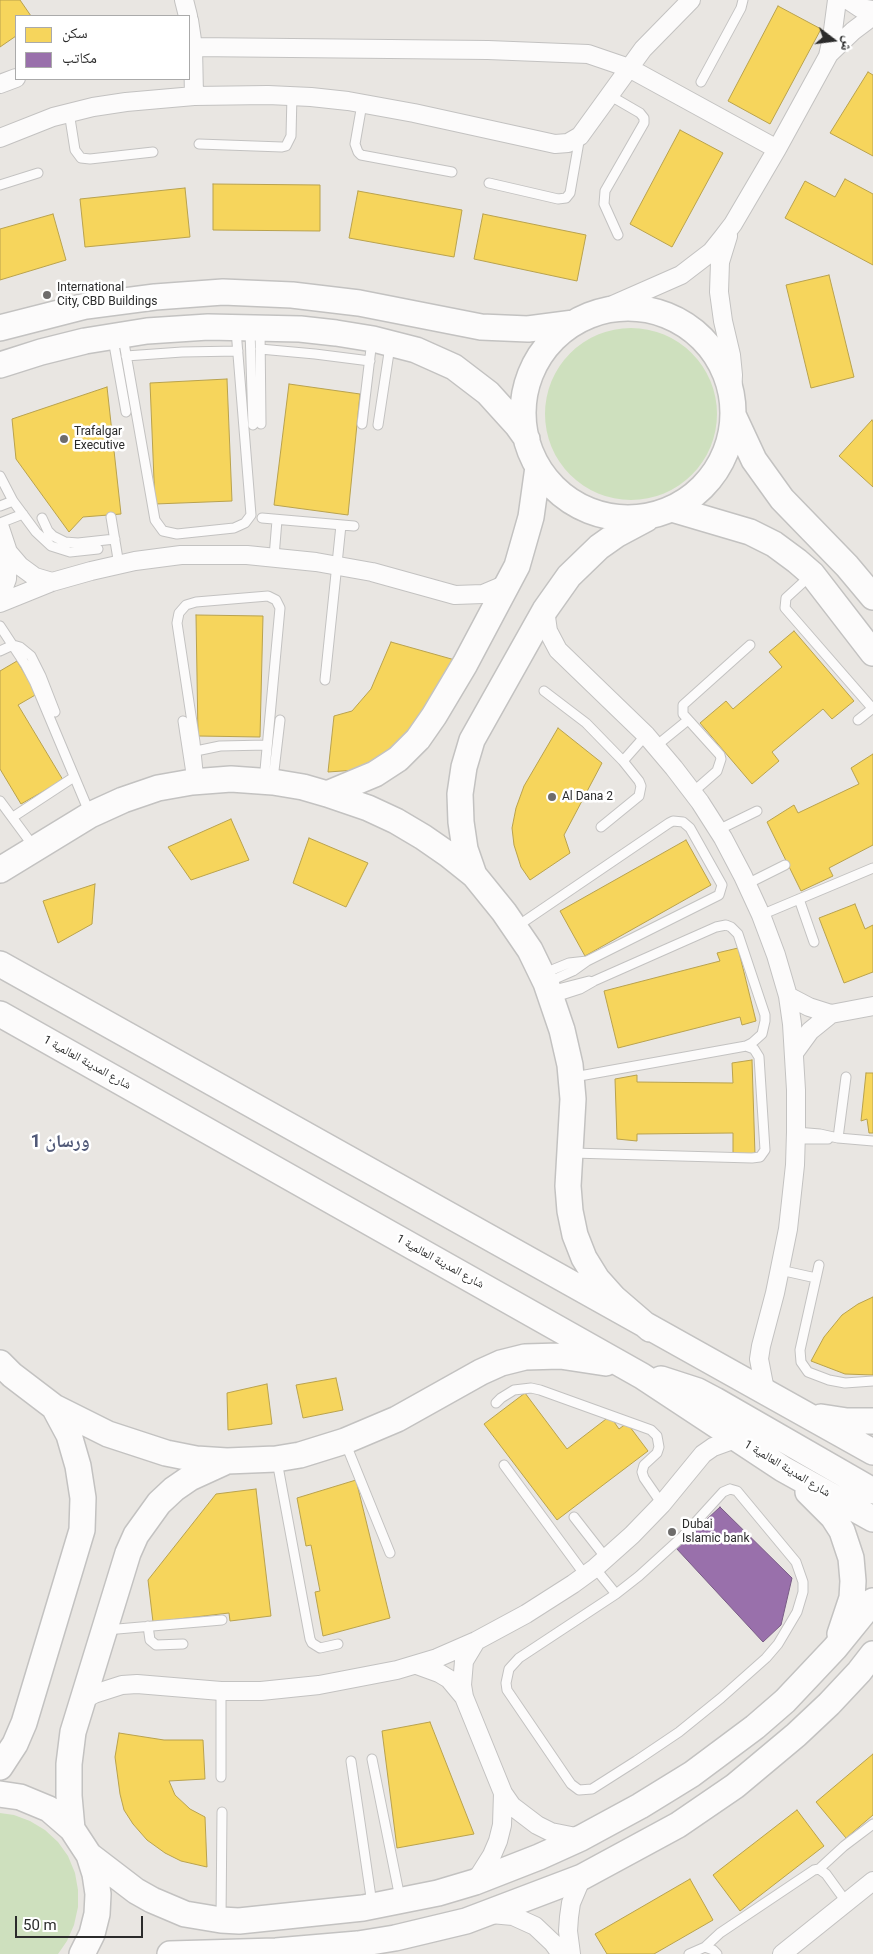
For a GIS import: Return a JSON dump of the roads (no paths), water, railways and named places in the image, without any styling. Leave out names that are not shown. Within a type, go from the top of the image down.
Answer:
[{"type":"street","points":[[0,138],[69,112],[126,102],[194,96],[292,95],[330,98],[414,113],[554,144],[568,143],[580,136],[629,68],[658,32],[691,0]]},
{"type":"street","points":[[828,56],[837,0]]},
{"type":"street","points":[[848,0],[860,8],[873,10]]},
{"type":"street","points":[[526,439],[524,406],[526,389],[531,373],[549,344],[582,319],[681,275],[711,252],[733,224],[828,56],[853,31],[873,16]]},
{"type":"street","points":[[190,34],[193,47],[194,96]]},
{"type":"street","points":[[193,47],[574,52],[602,58],[629,68],[776,149]]},
{"type":"street","points":[[0,84],[15,78]]},
{"type":"street","points":[[474,875],[465,849],[460,822],[460,794],[464,767],[472,740],[484,716],[545,610],[569,576],[599,547],[622,531],[663,513],[692,497],[709,481],[722,462],[730,440],[733,375],[731,355],[720,307],[719,284],[724,248],[733,224]]},
{"type":"street","points":[[0,328],[86,306],[155,297],[224,292],[292,295],[360,303],[481,327],[528,329],[582,319],[608,310],[626,308],[645,309],[663,313],[680,321],[702,338],[720,360],[727,377],[733,406],[754,460],[777,493],[847,566],[873,597]]},
{"type":"street","points":[[0,365],[41,352],[120,342],[178,328],[248,335],[318,331],[378,348],[416,350],[435,358],[472,379],[504,408],[526,439],[538,467],[561,494],[577,505],[595,513],[624,518],[663,513],[750,532],[774,544],[798,560],[812,574],[873,653]]},
{"type":"street","points":[[327,794],[375,774],[398,759],[418,739],[465,664],[517,566],[525,542],[534,501],[538,467]]},
{"type":"street","points":[[0,528],[8,552],[7,579],[0,598]]},
{"type":"street","points":[[8,552],[27,572],[35,577],[52,582]]},
{"type":"street","points":[[0,603],[52,582],[119,564],[181,555],[214,554],[274,557],[337,565],[372,572],[455,595],[483,594],[509,582]]},
{"type":"street","points":[[545,610],[548,631],[558,650],[651,741],[693,792],[718,830],[747,884],[761,915],[776,955],[788,996],[794,1053],[796,1135],[792,1198],[780,1270],[759,1359],[764,1385],[770,1396]]},
{"type":"street","points":[[0,870],[90,814],[123,800],[158,788],[231,779],[303,787],[327,794],[368,808],[396,821],[423,837],[474,875],[514,924],[547,986],[562,1030],[571,1077],[573,1099],[568,1186],[575,1235],[584,1258],[597,1279],[614,1298],[650,1329]]},
{"type":"street","points":[[0,964],[873,1452]]},
{"type":"street","points":[[788,996],[809,1008],[831,1014],[873,1006]]},
{"type":"street","name":"شارع المدينة العالمية 1","points":[[0,1014],[642,1376],[783,1469],[873,1519]]},
{"type":"street","points":[[794,1053],[810,1031],[831,1014]]},
{"type":"street","points":[[0,1363],[12,1376],[54,1406],[102,1431],[137,1444],[181,1456],[227,1461],[276,1459],[300,1455],[345,1441],[397,1420],[480,1372],[501,1363],[525,1357],[560,1356],[597,1360],[642,1376],[680,1384],[698,1391],[873,1491]]},
{"type":"street","points":[[0,1767],[15,1744],[24,1724],[82,1530],[83,1498],[78,1466],[69,1435],[54,1406]]},
{"type":"street","points":[[797,1411],[847,1421],[873,1421]]},
{"type":"street","points":[[81,1701],[94,1694],[122,1685],[137,1684],[221,1691],[261,1691],[319,1685],[417,1665],[476,1641],[550,1600],[595,1567],[662,1504],[702,1454],[724,1442],[735,1439]]},
{"type":"street","points":[[72,1829],[69,1764],[73,1732],[128,1553],[146,1518],[174,1489],[190,1478],[227,1461]]},
{"type":"street","points":[[783,1469],[833,1517],[842,1531],[848,1547],[853,1581],[852,1598],[835,1648]]},
{"type":"street","points":[[89,1855],[136,1891],[152,1900],[186,1914],[221,1920],[239,1921],[372,1907],[475,1882],[581,1838],[659,1795],[724,1751],[785,1701],[835,1648],[873,1601]]},
{"type":"street","points":[[476,1641],[464,1661],[462,1685],[464,1696],[503,1793],[512,1806],[537,1825],[551,1832],[581,1838]]},
{"type":"street","points":[[170,1954],[276,1951],[358,1944],[431,1930],[488,1914],[582,1877],[678,1826],[735,1786],[796,1735],[868,1664]]},
{"type":"street","points":[[417,1665],[439,1673],[449,1680],[464,1696]]},
{"type":"street","points":[[475,1882],[492,1855],[498,1841],[503,1793]]},
{"type":"street","points":[[0,1794],[20,1797],[49,1809],[72,1829],[89,1855],[96,1874],[97,1914],[92,1934],[82,1954]]},
{"type":"street","points":[[570,1954],[568,1931],[571,1903],[582,1877]]},
{"type":"street","points":[[782,1954],[873,1881]]},
{"type":"street","points":[[488,1914],[513,1916],[536,1926],[553,1942],[561,1954]]},
{"type":"lane","points":[[701,82],[744,0]]},
{"type":"lane","points":[[199,144],[286,146],[291,136],[292,95]]},
{"type":"lane","points":[[609,95],[640,113],[644,118],[644,123],[605,191],[604,204],[618,235]]},
{"type":"lane","points":[[362,104],[355,144],[358,152],[452,172]]},
{"type":"lane","points":[[69,112],[76,150],[81,158],[90,159],[154,152]]},
{"type":"lane","points":[[489,183],[558,199],[566,198],[570,193],[580,136]]},
{"type":"lane","points":[[0,185],[38,172]]},
{"type":"lane","points":[[120,342],[155,520],[163,531],[177,534],[234,528],[244,524],[251,514],[248,335]]},
{"type":"lane","points":[[248,335],[254,425],[248,335]]},
{"type":"lane","points":[[120,342],[126,412]]},
{"type":"lane","points":[[362,424],[378,348]]},
{"type":"lane","points":[[378,348],[378,425]]},
{"type":"lane","points":[[0,476],[13,501],[44,540],[60,550],[80,552],[98,549]]},
{"type":"lane","points":[[0,506],[13,501]]},
{"type":"lane","points":[[0,523],[23,514]]},
{"type":"lane","points":[[111,517],[119,564]]},
{"type":"lane","points":[[42,518],[52,536],[64,542],[78,543],[115,539]]},
{"type":"lane","points":[[262,518],[354,526]]},
{"type":"lane","points":[[274,557],[277,520]]},
{"type":"lane","points":[[326,680],[341,526]]},
{"type":"lane","points":[[812,574],[786,598],[785,608],[873,709],[860,722],[873,715]]},
{"type":"lane","points":[[196,782],[196,750],[177,624],[179,613],[186,605],[196,602],[268,596],[276,600],[280,608],[267,745],[269,782]]},
{"type":"lane","points":[[0,626],[35,683],[90,814]]},
{"type":"lane","points":[[0,651],[13,645],[20,647],[31,656],[55,712]]},
{"type":"lane","points":[[693,792],[717,771],[721,759],[720,755],[682,711],[685,702],[750,645]]},
{"type":"lane","points":[[544,691],[586,723],[623,761],[639,782],[640,792],[635,800],[601,827]]},
{"type":"lane","points":[[269,782],[280,720]]},
{"type":"lane","points":[[623,761],[651,741],[688,720]]},
{"type":"lane","points":[[183,721],[196,782]]},
{"type":"lane","points":[[196,750],[220,746],[267,745]]},
{"type":"lane","points":[[13,817],[74,778]]},
{"type":"lane","points":[[0,801],[35,848]]},
{"type":"lane","points":[[718,830],[757,811]]},
{"type":"lane","points":[[514,924],[669,822],[678,820],[687,824],[722,885],[719,895],[587,960],[573,971],[547,986]]},
{"type":"lane","points":[[747,884],[784,865]]},
{"type":"lane","points":[[761,915],[873,868]]},
{"type":"lane","points":[[514,924],[549,898]]},
{"type":"lane","points":[[799,899],[814,942]]},
{"type":"lane","points":[[547,986],[580,989],[716,927],[726,925],[738,934],[765,1015],[766,1021],[762,1034],[758,1039],[746,1046],[571,1077]]},
{"type":"lane","points":[[570,1152],[760,1157],[764,1150],[758,1057],[754,1050],[746,1046]]},
{"type":"lane","points":[[838,1138],[846,1077]]},
{"type":"lane","points":[[796,1135],[873,1141]]},
{"type":"lane","points":[[819,1265],[800,1350],[801,1362],[808,1372],[829,1380],[845,1382],[873,1381]]},
{"type":"lane","points":[[780,1270],[816,1278]]},
{"type":"lane","points":[[496,1403],[514,1390],[531,1388],[651,1430],[657,1436],[659,1447],[657,1453],[644,1465],[642,1475],[662,1504]]},
{"type":"lane","points":[[345,1441],[390,1553]]},
{"type":"lane","points":[[276,1459],[310,1639],[312,1643],[320,1648],[338,1644]]},
{"type":"lane","points":[[504,1465],[595,1567],[616,1594]]},
{"type":"lane","points":[[730,1489],[737,1491],[796,1562],[803,1582],[801,1602],[778,1644],[766,1658],[679,1732],[599,1784],[583,1790],[571,1784],[508,1690],[507,1676],[509,1669],[519,1658],[616,1594],[662,1556],[723,1492],[730,1489]]},
{"type":"lane","points":[[574,1517],[595,1567]]},
{"type":"lane","points":[[103,1630],[222,1620]]},
{"type":"lane","points":[[148,1626],[150,1640],[156,1645],[182,1644]]},
{"type":"lane","points":[[221,1691],[221,1777]]},
{"type":"lane","points":[[372,1759],[400,1901]]},
{"type":"lane","points":[[351,1761],[372,1907]]},
{"type":"lane","points":[[221,1920],[222,1812]]},
{"type":"lane","points":[[689,1954],[705,1947],[728,1927],[810,1871],[819,1869],[844,1846],[873,1824]]},
{"type":"lane","points":[[819,1869],[826,1874],[846,1902]]},
{"type":"lane","points":[[705,1947],[717,1954]]},
{"type":"place","name":"International City, CBD Buildings","points":[[47,295]]},
{"type":"place","name":"Trafalgar Executive","points":[[64,439]]},
{"type":"place","name":"Al Dana 2","points":[[552,797]]},
{"type":"place","name":"Dubai Islamic bank","points":[[672,1532]]},
{"type":"district","name":"ورسان 1","points":[[60,1142]]}]
